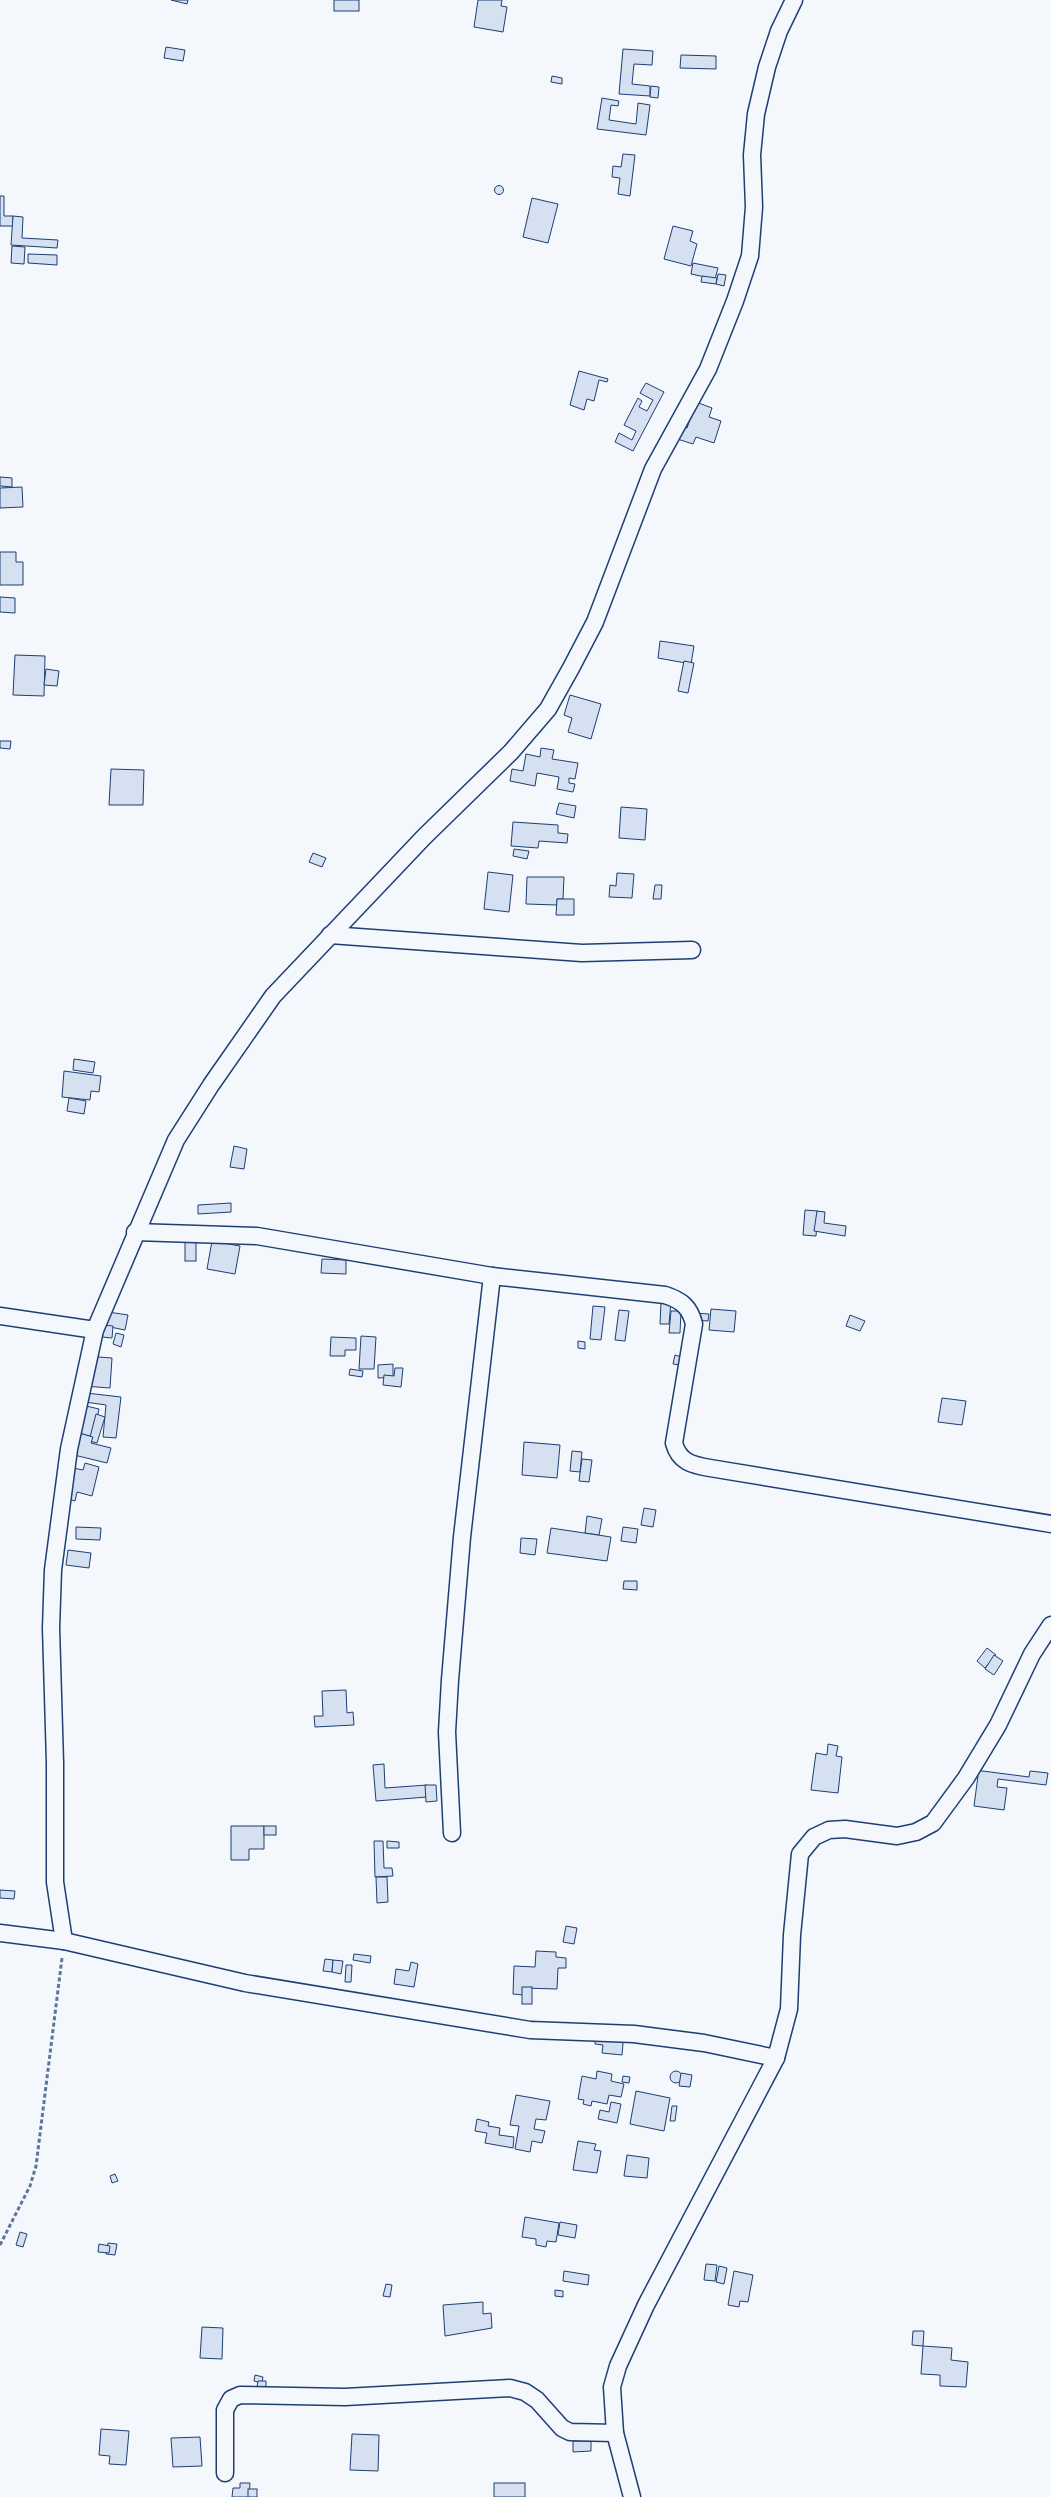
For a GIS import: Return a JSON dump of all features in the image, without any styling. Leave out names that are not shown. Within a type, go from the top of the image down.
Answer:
[{"type":"street","points":[[64,1940],[55,1882],[56,1763],[51,1628],[53,1570],[69,1449],[96,1330],[135,1232],[176,1140],[211,1085],[273,996],[424,837],[512,752],[548,709],[595,622],[653,469],[708,369],[750,256],[754,207],[752,155],[756,114],[779,31],[794,0]]},
{"type":"street","points":[[330,935],[582,953],[692,950]]},
{"type":"street","points":[[135,1232],[266,1238],[492,1276],[665,1295],[676,1298],[691,1312],[694,1324],[674,1443],[676,1452],[682,1460],[710,1468],[1051,1524]]},
{"type":"street","points":[[452,1833],[447,1732],[450,1680],[462,1537],[492,1276]]},
{"type":"street","points":[[0,1316],[96,1330]]},
{"type":"street","points":[[632,2497],[616,2433],[612,2387],[618,2366],[646,2305],[776,2058],[789,2009],[792,1935],[800,1854],[814,1837],[829,1830],[897,1836],[916,1832],[933,1823],[966,1778],[989,1740],[1032,1654],[1051,1625]]},
{"type":"street","points":[[0,1933],[64,1940],[245,1983],[329,1998],[530,2030],[634,2034],[704,2043],[776,2058]]},
{"type":"street","points":[[225,2473],[225,2410],[231,2399],[240,2395],[345,2397],[510,2388],[525,2392],[546,2409],[562,2428],[570,2432],[616,2433]]},
{"type":"path","points":[[0,2245],[27,2193],[36,2166],[64,1940]]},
{"type":"building","points":[[171,0],[188,0],[187,4]]},
{"type":"building","points":[[334,0],[359,0],[359,11],[334,11]]},
{"type":"building","points":[[478,0],[502,0],[501,6],[507,7],[503,32],[474,27]]},
{"type":"building","points":[[166,47],[185,50],[183,61],[164,58]]},
{"type":"building","points":[[623,49],[653,51],[652,65],[634,64],[632,84],[650,86],[650,96],[619,94]]},
{"type":"building","points":[[681,55],[716,56],[716,69],[680,68]]},
{"type":"building","points":[[552,76],[562,78],[562,84],[551,82]]},
{"type":"building","points":[[651,86],[659,87],[658,98],[650,97]]},
{"type":"building","points":[[602,98],[619,101],[618,106],[611,105],[609,120],[636,124],[638,103],[650,105],[646,135],[597,129]]},
{"type":"building","points":[[623,154],[635,155],[630,196],[618,194],[620,178],[612,177],[613,166],[621,167]]},
{"type":"building","points":[[499,186],[503,190],[499,194],[495,190]]},
{"type":"building","points":[[0,196],[4,196],[4,216],[13,216],[13,226],[0,226]]},
{"type":"building","points":[[532,198],[558,204],[548,243],[523,237]]},
{"type":"building","points":[[13,216],[23,217],[22,238],[58,240],[57,248],[11,245]]},
{"type":"building","points":[[673,226],[693,231],[690,241],[697,244],[691,266],[664,259]]},
{"type":"building","points":[[12,246],[25,247],[24,264],[11,263]]},
{"type":"building","points":[[28,254],[57,255],[57,265],[28,263]]},
{"type":"building","points":[[693,263],[718,268],[715,279],[691,274]]},
{"type":"building","points":[[718,274],[726,275],[724,286],[716,284]]},
{"type":"building","points":[[702,276],[717,278],[716,284],[701,282]]},
{"type":"building","points":[[579,371],[608,379],[607,382],[599,380],[594,401],[587,399],[584,410],[570,405]]},
{"type":"building","points":[[646,383],[664,392],[633,451],[615,442],[619,433],[632,440],[636,431],[624,425],[638,398],[642,401],[639,407],[647,411],[653,400],[640,393]]},
{"type":"building","points":[[696,402],[712,408],[709,417],[721,421],[714,443],[696,437],[693,444],[671,437],[676,424],[687,428]]},
{"type":"building","points":[[0,477],[12,478],[12,487],[0,486]]},
{"type":"building","points":[[22,487],[23,507],[0,508],[0,488]]},
{"type":"building","points":[[0,552],[16,552],[16,562],[23,562],[23,585],[0,585]]},
{"type":"building","points":[[0,597],[15,598],[15,613],[0,612]]},
{"type":"building","points":[[660,641],[694,646],[691,664],[658,658]]},
{"type":"building","points":[[15,655],[45,656],[44,696],[13,695]]},
{"type":"building","points":[[684,661],[694,663],[688,693],[678,691]]},
{"type":"building","points":[[46,669],[59,671],[57,686],[44,685]]},
{"type":"building","points":[[570,695],[601,704],[591,739],[568,732],[572,718],[564,715]]},
{"type":"building","points":[[0,741],[11,741],[10,749],[0,748]]},
{"type":"building","points":[[541,748],[554,750],[552,759],[578,763],[575,779],[569,778],[569,783],[575,784],[573,792],[557,789],[559,777],[537,773],[535,786],[510,781],[512,769],[523,771],[526,754],[540,757]]},
{"type":"building","points":[[111,769],[144,770],[143,805],[109,805]]},
{"type":"building","points":[[559,803],[576,806],[574,818],[556,814]]},
{"type":"building","points":[[621,807],[647,809],[645,840],[619,838]]},
{"type":"building","points":[[513,822],[558,825],[558,833],[568,834],[567,843],[539,841],[538,848],[511,846]]},
{"type":"building","points":[[514,849],[529,851],[527,859],[513,856]]},
{"type":"building","points":[[313,853],[326,858],[322,867],[309,862]]},
{"type":"building","points":[[488,872],[513,875],[509,912],[484,909]]},
{"type":"building","points":[[617,873],[634,874],[632,898],[609,897],[610,885],[616,886]]},
{"type":"building","points":[[527,877],[564,877],[563,899],[557,899],[557,905],[526,904]]},
{"type":"building","points":[[655,885],[662,885],[661,899],[653,899]]},
{"type":"building","points":[[557,899],[574,899],[574,915],[556,915]]},
{"type":"building","points":[[74,1059],[95,1062],[93,1073],[73,1070]]},
{"type":"building","points":[[64,1071],[101,1076],[99,1092],[91,1091],[90,1100],[62,1097]]},
{"type":"building","points":[[69,1098],[86,1101],[84,1114],[67,1111]]},
{"type":"building","points":[[234,1146],[247,1149],[244,1169],[230,1167]]},
{"type":"building","points":[[231,1203],[231,1212],[198,1214],[198,1205]]},
{"type":"building","points":[[805,1210],[818,1211],[816,1236],[803,1235]]},
{"type":"building","points":[[817,1211],[825,1212],[824,1223],[846,1226],[845,1236],[814,1231]]},
{"type":"building","points":[[185,1238],[196,1238],[196,1261],[185,1261]]},
{"type":"building","points":[[212,1241],[240,1246],[235,1274],[207,1269]]},
{"type":"building","points":[[322,1259],[346,1260],[346,1274],[321,1273]]},
{"type":"building","points":[[661,1302],[671,1302],[669,1324],[660,1324]]},
{"type":"building","points":[[593,1306],[605,1307],[601,1340],[590,1339]]},
{"type":"building","points":[[711,1309],[736,1311],[734,1332],[709,1330]]},
{"type":"building","points":[[619,1310],[629,1311],[625,1341],[615,1340]]},
{"type":"building","points":[[671,1311],[681,1311],[680,1333],[669,1333]]},
{"type":"building","points":[[108,1312],[128,1315],[125,1330],[105,1326]]},
{"type":"building","points":[[694,1313],[709,1314],[708,1321],[694,1320]]},
{"type":"building","points":[[850,1315],[865,1321],[860,1331],[846,1326]]},
{"type":"building","points":[[103,1325],[113,1326],[112,1338],[102,1337]]},
{"type":"building","points":[[116,1333],[124,1335],[121,1347],[113,1344]]},
{"type":"building","points":[[361,1336],[376,1337],[374,1369],[359,1369]]},
{"type":"building","points":[[331,1337],[356,1338],[356,1350],[345,1350],[345,1356],[330,1356]]},
{"type":"building","points":[[578,1341],[585,1342],[585,1349],[578,1348]]},
{"type":"building","points":[[675,1355],[682,1357],[680,1365],[673,1364]]},
{"type":"building","points":[[86,1356],[112,1358],[110,1388],[84,1386]]},
{"type":"building","points":[[393,1364],[393,1377],[378,1378],[378,1365]]},
{"type":"building","points":[[395,1368],[403,1368],[401,1387],[383,1385],[384,1375],[394,1376]]},
{"type":"building","points":[[350,1369],[363,1371],[362,1377],[349,1375]]},
{"type":"building","points":[[86,1393],[121,1397],[116,1438],[103,1437],[106,1405],[85,1402]]},
{"type":"building","points":[[942,1398],[966,1401],[962,1425],[938,1422]]},
{"type":"building","points":[[86,1406],[99,1409],[93,1437],[79,1433]]},
{"type":"building","points":[[96,1414],[105,1417],[97,1443],[89,1441]]},
{"type":"building","points":[[79,1433],[93,1437],[91,1443],[111,1448],[107,1463],[74,1455]]},
{"type":"building","points":[[524,1442],[560,1445],[557,1478],[522,1475]]},
{"type":"building","points":[[572,1451],[582,1452],[580,1472],[570,1471]]},
{"type":"building","points":[[582,1459],[592,1460],[589,1482],[579,1481]]},
{"type":"building","points":[[85,1463],[99,1467],[92,1496],[77,1492],[75,1501],[65,1498],[73,1468],[83,1470]]},
{"type":"building","points":[[644,1508],[656,1510],[653,1527],[641,1525]]},
{"type":"building","points":[[587,1516],[602,1519],[599,1535],[585,1533]]},
{"type":"building","points":[[76,1527],[101,1528],[100,1540],[76,1539]]},
{"type":"building","points":[[623,1527],[638,1529],[636,1543],[621,1541]]},
{"type":"building","points":[[551,1528],[611,1537],[607,1561],[547,1553]]},
{"type":"building","points":[[521,1538],[537,1539],[535,1555],[520,1553]]},
{"type":"building","points":[[68,1550],[91,1553],[89,1568],[66,1565]]},
{"type":"building","points":[[624,1581],[637,1581],[637,1590],[623,1589]]},
{"type":"building","points":[[987,1648],[996,1655],[985,1668],[977,1661]]},
{"type":"building","points":[[994,1655],[1003,1661],[994,1675],[985,1669]]},
{"type":"building","points":[[346,1690],[347,1713],[353,1712],[354,1725],[315,1727],[314,1716],[323,1716],[322,1691]]},
{"type":"building","points":[[828,1744],[838,1746],[836,1756],[842,1757],[838,1793],[811,1790],[816,1753],[827,1755]]},
{"type":"building","points":[[384,1764],[385,1788],[427,1785],[427,1797],[376,1801],[373,1765]]},
{"type":"building","points":[[975,1770],[1029,1777],[1030,1771],[1048,1773],[1046,1785],[998,1779],[997,1787],[1007,1788],[1004,1810],[974,1806],[978,1776],[974,1776]]},
{"type":"building","points":[[425,1785],[436,1785],[437,1801],[426,1802]]},
{"type":"building","points":[[231,1826],[264,1826],[264,1849],[249,1849],[249,1860],[231,1860]]},
{"type":"building","points":[[264,1826],[276,1826],[276,1835],[264,1835]]},
{"type":"building","points":[[374,1841],[383,1841],[384,1868],[392,1868],[393,1876],[375,1877]]},
{"type":"building","points":[[387,1841],[399,1842],[399,1848],[387,1848]]},
{"type":"building","points":[[376,1877],[387,1877],[388,1902],[377,1903]]},
{"type":"building","points":[[0,1890],[15,1891],[14,1899],[0,1898]]},
{"type":"building","points":[[566,1926],[577,1928],[574,1944],[563,1942]]},
{"type":"building","points":[[536,1951],[556,1952],[556,1957],[566,1958],[566,1968],[558,1968],[557,1989],[523,1988],[523,1995],[513,1994],[514,1966],[535,1967]]},
{"type":"building","points":[[354,1954],[371,1956],[370,1963],[353,1960]]},
{"type":"building","points":[[325,1959],[333,1960],[332,1972],[323,1971]]},
{"type":"building","points":[[333,1960],[343,1961],[341,1974],[332,1972]]},
{"type":"building","points":[[411,1962],[418,1964],[414,1987],[394,1984],[396,1969],[409,1971]]},
{"type":"building","points":[[346,1965],[352,1965],[351,1982],[345,1982]]},
{"type":"building","points":[[522,1987],[532,1987],[532,2004],[522,2004]]},
{"type":"building","points":[[596,2030],[624,2032],[622,2055],[602,2053],[603,2045],[595,2044]]},
{"type":"building","points":[[597,2071],[612,2074],[611,2081],[624,2084],[621,2097],[609,2095],[607,2104],[592,2101],[591,2106],[583,2104],[584,2100],[578,2099],[582,2076],[596,2079]]},
{"type":"building","points":[[674,2071],[678,2071],[682,2077],[678,2083],[674,2083],[670,2079],[670,2075]]},
{"type":"building","points":[[681,2073],[692,2075],[690,2087],[679,2086]]},
{"type":"building","points":[[623,2076],[630,2077],[629,2083],[622,2082]]},
{"type":"building","points":[[636,2091],[670,2098],[664,2131],[630,2124]]},
{"type":"building","points":[[516,2095],[550,2101],[546,2120],[536,2119],[534,2129],[545,2131],[542,2143],[532,2141],[530,2152],[515,2149],[519,2126],[510,2125]]},
{"type":"building","points":[[611,2102],[621,2104],[617,2123],[598,2119],[600,2110],[609,2112]]},
{"type":"building","points":[[672,2106],[677,2106],[675,2121],[670,2121]]},
{"type":"building","points":[[477,2119],[489,2122],[488,2126],[500,2128],[499,2135],[514,2137],[513,2148],[485,2143],[487,2133],[475,2131]]},
{"type":"building","points":[[578,2141],[596,2144],[594,2150],[601,2151],[597,2173],[573,2170]]},
{"type":"building","points":[[627,2155],[649,2158],[647,2178],[624,2176]]},
{"type":"building","points":[[115,2174],[118,2181],[112,2183],[110,2176]]},
{"type":"building","points":[[525,2217],[559,2223],[556,2242],[547,2241],[546,2247],[536,2245],[536,2239],[522,2237]]},
{"type":"building","points":[[560,2222],[577,2225],[575,2238],[558,2235]]},
{"type":"building","points":[[20,2232],[27,2234],[23,2247],[16,2245]]},
{"type":"building","points":[[108,2243],[117,2244],[115,2255],[106,2254]]},
{"type":"building","points":[[99,2244],[110,2246],[109,2253],[98,2252]]},
{"type":"building","points":[[706,2264],[717,2265],[715,2281],[704,2280]]},
{"type":"building","points":[[719,2266],[727,2268],[724,2284],[716,2282]]},
{"type":"building","points":[[564,2271],[589,2275],[588,2285],[563,2281]]},
{"type":"building","points":[[734,2271],[753,2275],[748,2302],[740,2301],[739,2307],[728,2305]]},
{"type":"building","points":[[386,2284],[392,2285],[390,2297],[383,2296]]},
{"type":"building","points":[[555,2290],[563,2291],[563,2297],[555,2296]]},
{"type":"building","points":[[483,2302],[483,2314],[491,2313],[492,2328],[445,2336],[443,2305]]},
{"type":"building","points":[[202,2327],[223,2328],[222,2359],[200,2358]]},
{"type":"building","points":[[913,2331],[924,2331],[923,2346],[912,2345]]},
{"type":"building","points":[[923,2346],[952,2348],[951,2360],[968,2362],[966,2387],[940,2386],[940,2375],[921,2374]]},
{"type":"building","points":[[255,2375],[263,2377],[262,2383],[254,2381]]},
{"type":"building","points":[[258,2381],[266,2381],[266,2387],[257,2387]]},
{"type":"building","points":[[101,2429],[129,2431],[126,2465],[109,2464],[110,2456],[99,2455]]},
{"type":"building","points":[[352,2434],[379,2435],[378,2471],[350,2470]]},
{"type":"building","points":[[200,2437],[202,2466],[173,2467],[171,2438]]},
{"type":"building","points":[[573,2441],[591,2441],[591,2451],[573,2452]]},
{"type":"building","points":[[240,2483],[250,2483],[249,2497],[232,2497],[233,2488],[240,2488]]},
{"type":"building","points":[[494,2483],[525,2483],[525,2497],[494,2497]]},
{"type":"building","points":[[248,2489],[257,2489],[257,2497],[248,2497]]}]
